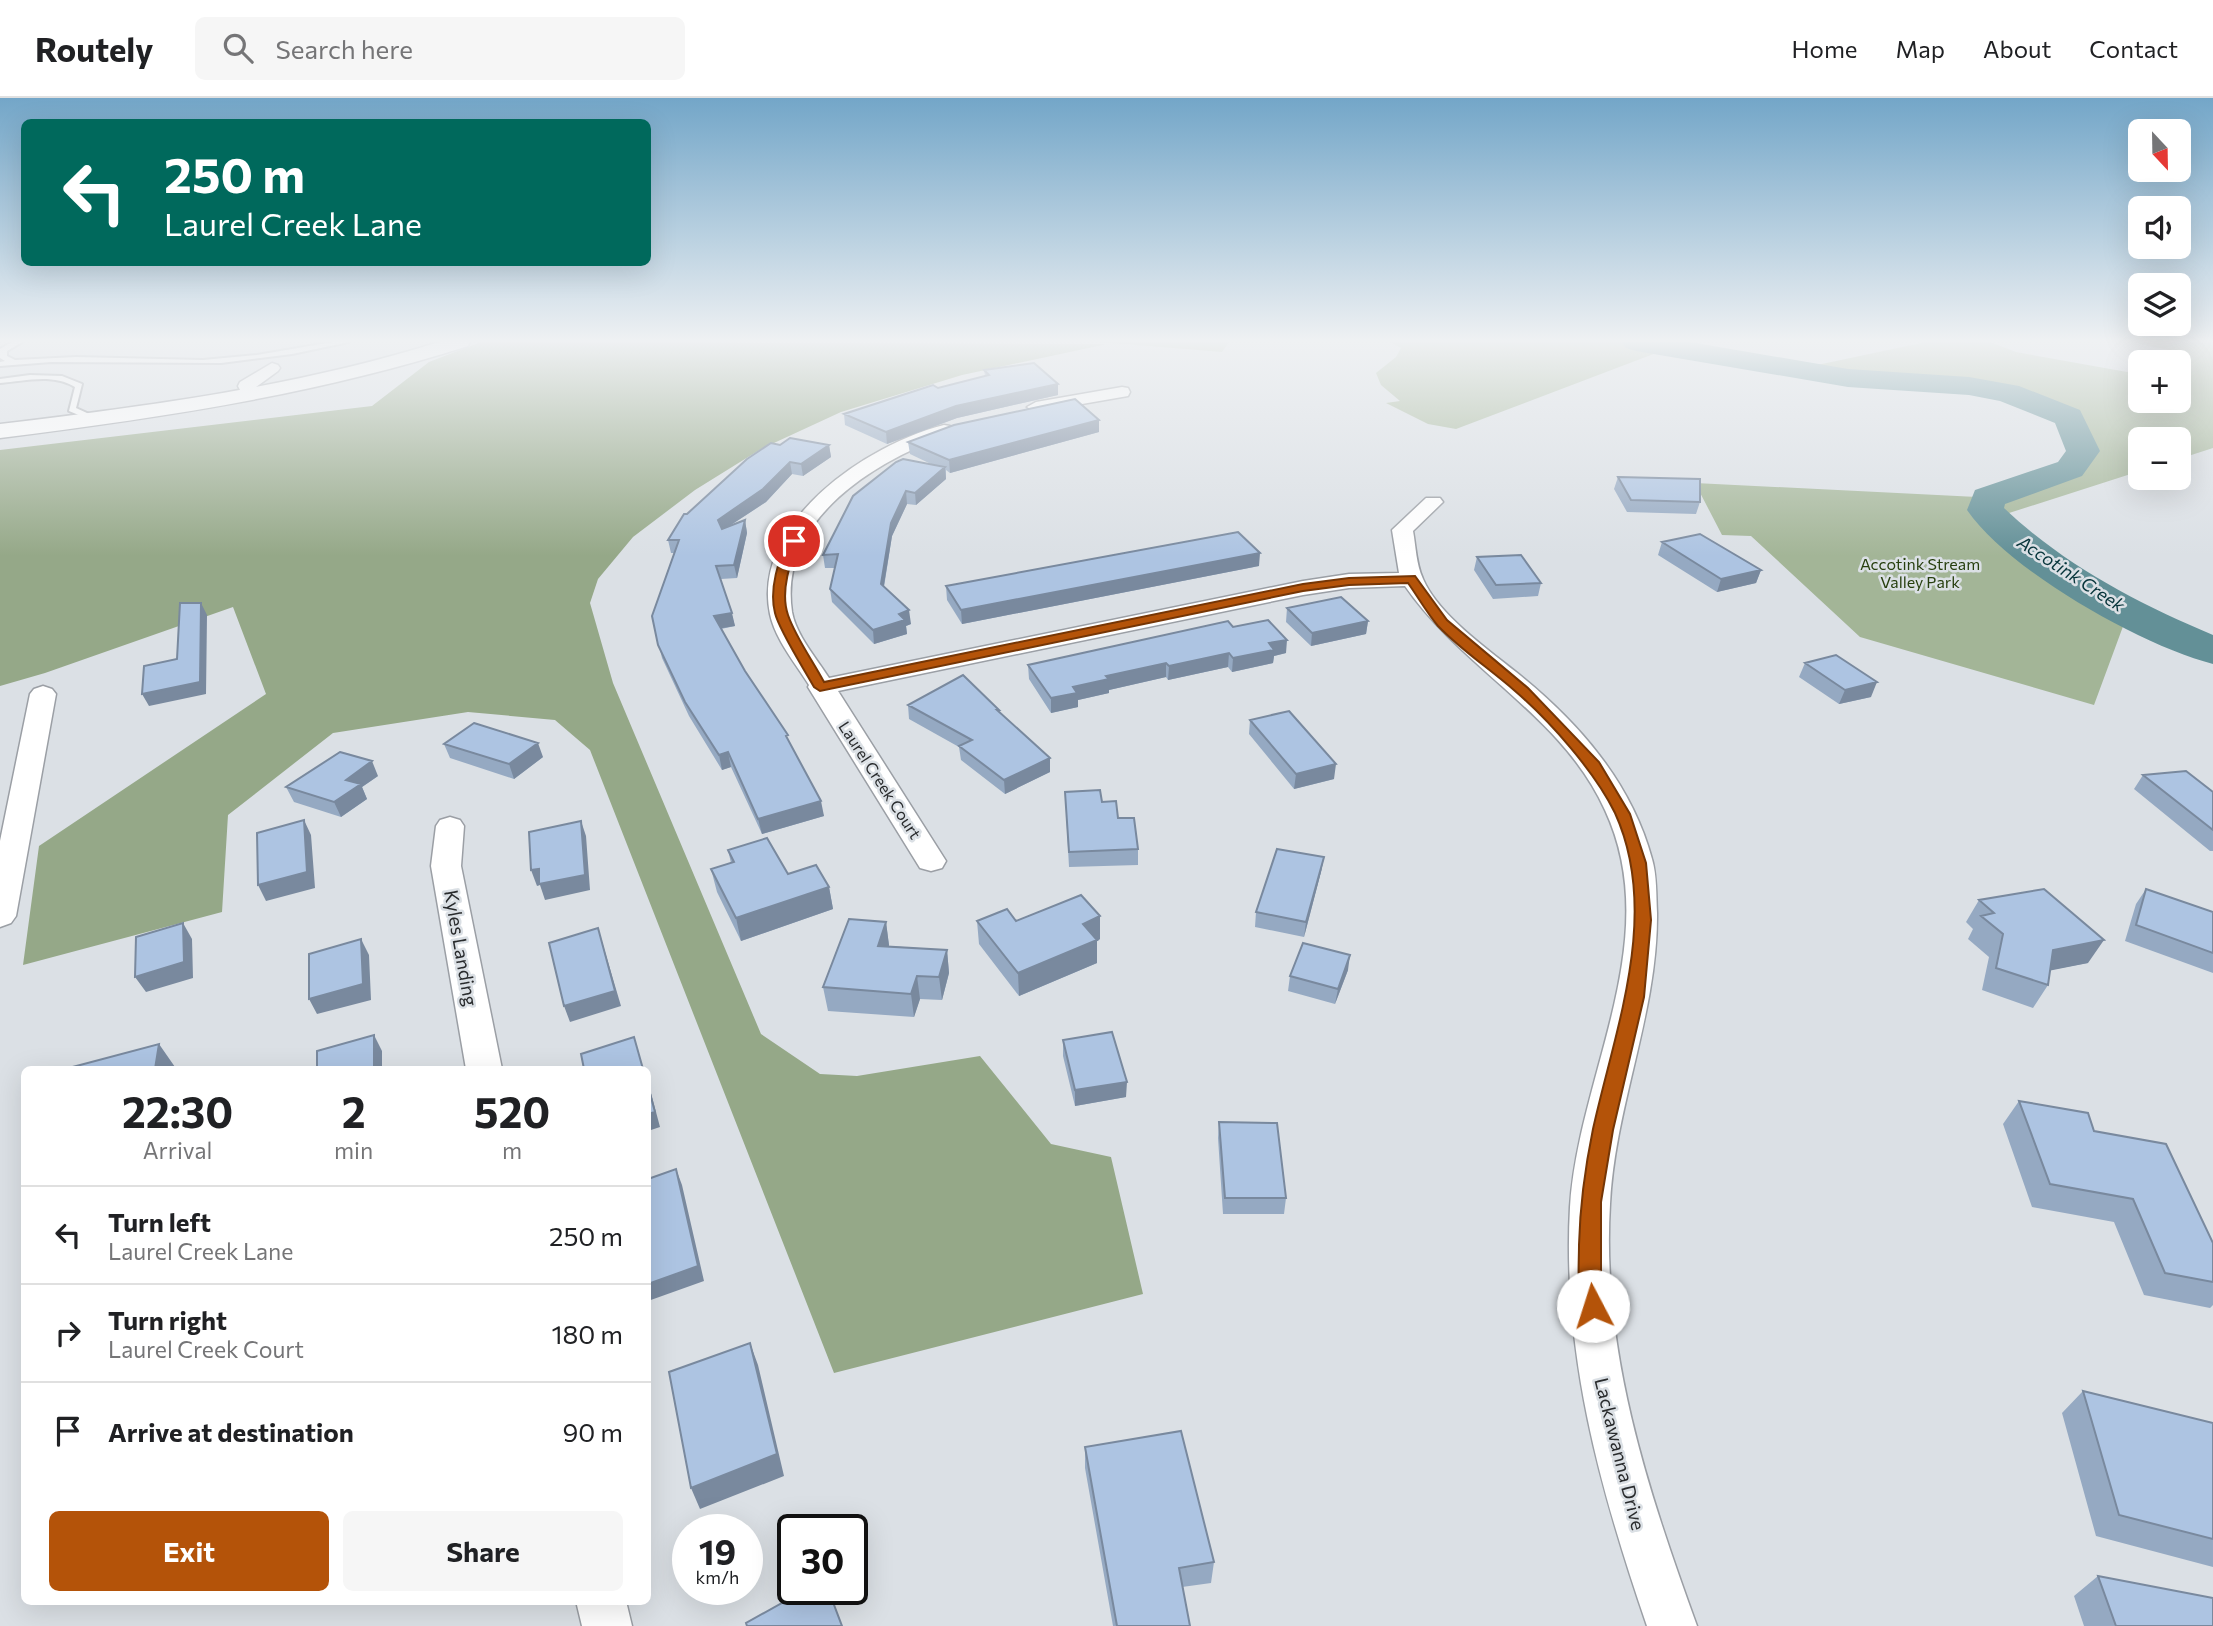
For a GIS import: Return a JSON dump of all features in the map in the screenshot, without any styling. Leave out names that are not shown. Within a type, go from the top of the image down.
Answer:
[{"type":"street","points":[[0,418],[42,413]]},
{"type":"street","points":[[0,431],[134,413]]},
{"type":"street","name":"Laurel Creek Court","points":[[931,861],[820,687],[781,613],[781,586],[786,557],[803,524],[823,499],[845,479],[917,442],[960,426]]},
{"type":"street","name":"Lackawanna Drive","points":[[1433,502],[1402,530],[1411,579],[1442,623],[1523,690],[1594,765],[1623,814],[1638,863],[1642,920],[1635,997],[1603,1130],[1590,1202],[1590,1278],[1601,1386],[1615,1450],[1644,1549],[1672,1626]]},
{"type":"street","points":[[820,687],[1303,588],[1349,581],[1411,579]]},
{"type":"street","points":[[0,916],[43,694]]},
{"type":"street","name":"Kyles Landing","points":[[450,826],[446,866],[483,1066]]},
{"type":"street","points":[[602,1605],[607,1626]]},
{"type":"lane","points":[[81,413],[96,419]]},
{"type":"green space","points":[[310,413],[838,413],[761,449],[695,490],[633,537],[598,579],[590,603],[613,683],[761,1034],[820,1074],[857,1076],[980,1056],[1051,1144],[1111,1157],[1143,1294],[834,1373],[590,750],[555,720],[468,712],[333,733],[228,815],[222,912],[23,965],[39,846],[266,694],[233,607],[45,673],[0,686],[0,450]]},
{"type":"green space","points":[[1407,413],[1497,413],[1456,429],[1428,424]]},
{"type":"green space","name":"Accotink Stream Valley Park","points":[[2056,413],[2213,413],[2213,448],[2191,455],[2191,427],[2128,427],[2128,475],[1981,522],[2125,621],[2094,705],[1860,637],[1751,536],[1722,535],[1695,483],[1977,497],[2078,461]]},
{"type":"building","points":[[846,413],[936,413],[886,432],[844,414]]},
{"type":"building","points":[[1008,413],[1091,413],[1099,420],[949,460],[908,442],[954,425]]},
{"type":"building","points":[[790,438],[829,445],[801,464],[790,462],[763,489],[718,520],[722,529],[745,520],[734,565],[716,566],[732,613],[714,616],[745,671],[788,735],[786,736],[821,801],[758,819],[728,752],[719,755],[685,702],[658,645],[652,616],[679,540],[668,540],[684,514],[747,459],[771,443],[780,445]]},
{"type":"building","points":[[903,459],[945,467],[915,493],[906,491],[891,523],[881,584],[909,610],[899,614],[905,620],[873,630],[830,589],[838,554],[823,555],[853,496]]},
{"type":"building","points":[[1618,477],[1700,479],[1700,502],[1631,500]]},
{"type":"building","points":[[1238,532],[1260,553],[961,610],[946,586]]},
{"type":"building","points":[[1700,534],[1761,570],[1721,579],[1662,542]]},
{"type":"building","points":[[1521,555],[1541,583],[1496,585],[1477,557]]},
{"type":"building","points":[[1341,597],[1368,621],[1312,633],[1287,608]]},
{"type":"building","points":[[180,603],[201,603],[200,682],[142,694],[144,666],[177,659]]},
{"type":"building","points":[[1268,620],[1287,640],[1269,643],[1274,650],[1233,658],[1229,653],[1169,666],[1166,663],[1106,676],[1109,679],[1073,687],[1077,693],[1051,698],[1028,665],[1228,621],[1233,627]]},
{"type":"building","points":[[1836,655],[1877,682],[1845,690],[1805,663]]},
{"type":"building","points":[[963,675],[1050,758],[1004,780],[959,746],[972,740],[908,705]]},
{"type":"building","points":[[1289,711],[1336,764],[1296,774],[1250,720]]},
{"type":"building","points":[[474,723],[538,743],[509,764],[444,744]]},
{"type":"building","points":[[340,752],[372,761],[346,780],[361,784],[334,802],[286,787]]},
{"type":"building","points":[[2186,771],[2213,792],[2213,830],[2143,775]]},
{"type":"building","points":[[1100,790],[1102,802],[1116,801],[1118,818],[1134,818],[1138,849],[1069,852],[1065,792]]},
{"type":"building","points":[[304,820],[307,872],[258,885],[257,833]]},
{"type":"building","points":[[581,821],[585,875],[539,884],[539,869],[531,870],[529,832]]},
{"type":"building","points":[[767,838],[788,874],[816,865],[829,887],[736,918],[711,869],[734,862],[728,850]]},
{"type":"building","points":[[1277,849],[1324,857],[1306,922],[1256,912]]},
{"type":"building","points":[[2044,889],[2104,940],[2053,950],[2048,985],[1996,968],[2003,934],[1981,916],[1994,913],[1979,900]]},
{"type":"building","points":[[2146,889],[2213,912],[2213,953],[2136,925]]},
{"type":"building","points":[[1081,895],[1100,916],[1083,924],[1097,940],[1018,973],[977,921],[1007,909],[1016,921]]},
{"type":"building","points":[[849,919],[886,922],[878,946],[947,950],[939,977],[917,976],[911,994],[823,987]]},
{"type":"building","points":[[183,923],[184,962],[135,977],[136,937]]},
{"type":"building","points":[[598,928],[615,991],[564,1006],[549,943]]},
{"type":"building","points":[[361,939],[363,984],[309,999],[309,954]]},
{"type":"building","points":[[1303,943],[1350,955],[1338,989],[1290,976]]},
{"type":"building","points":[[1112,1032],[1127,1082],[1075,1090],[1063,1040]]},
{"type":"building","points":[[374,1035],[374,1066],[317,1066],[317,1051]]},
{"type":"building","points":[[634,1037],[642,1066],[583,1066],[581,1054]]},
{"type":"building","points":[[159,1044],[155,1066],[76,1066]]},
{"type":"building","points":[[651,1097],[655,1112],[651,1113]]},
{"type":"building","points":[[2019,1101],[2088,1113],[2094,1131],[2166,1144],[2213,1243],[2213,1282],[2165,1273],[2133,1199],[2050,1184]]},
{"type":"building","points":[[1219,1122],[1277,1123],[1286,1198],[1225,1198]]},
{"type":"building","points":[[676,1169],[698,1266],[651,1283],[651,1178]]},
{"type":"building","points":[[750,1343],[777,1454],[691,1488],[669,1372]]},
{"type":"building","points":[[2083,1391],[2213,1423],[2213,1539],[2119,1515]]},
{"type":"building","points":[[1181,1431],[1214,1562],[1179,1568],[1190,1626],[1117,1626],[1085,1447]]},
{"type":"building","points":[[2098,1576],[2213,1598],[2213,1626],[2116,1626]]},
{"type":"building","points":[[778,1605],[834,1605],[842,1626],[747,1626],[746,1623]]},
{"type":"waterway","name":"Accotink Creek","points":[[2060,413],[2069,417],[2083,451],[2070,469],[1988,498],[1985,510],[2009,533],[2062,574],[2122,609],[2213,651]]},
{"type":"route","points":[[794,541],[786,557],[781,586],[781,613],[820,687],[1219,603],[1349,581],[1411,579],[1442,623],[1481,658],[1523,690],[1594,765],[1623,814],[1638,863],[1642,920],[1635,997],[1603,1130],[1590,1202],[1590,1278],[1593,1306]]}]
